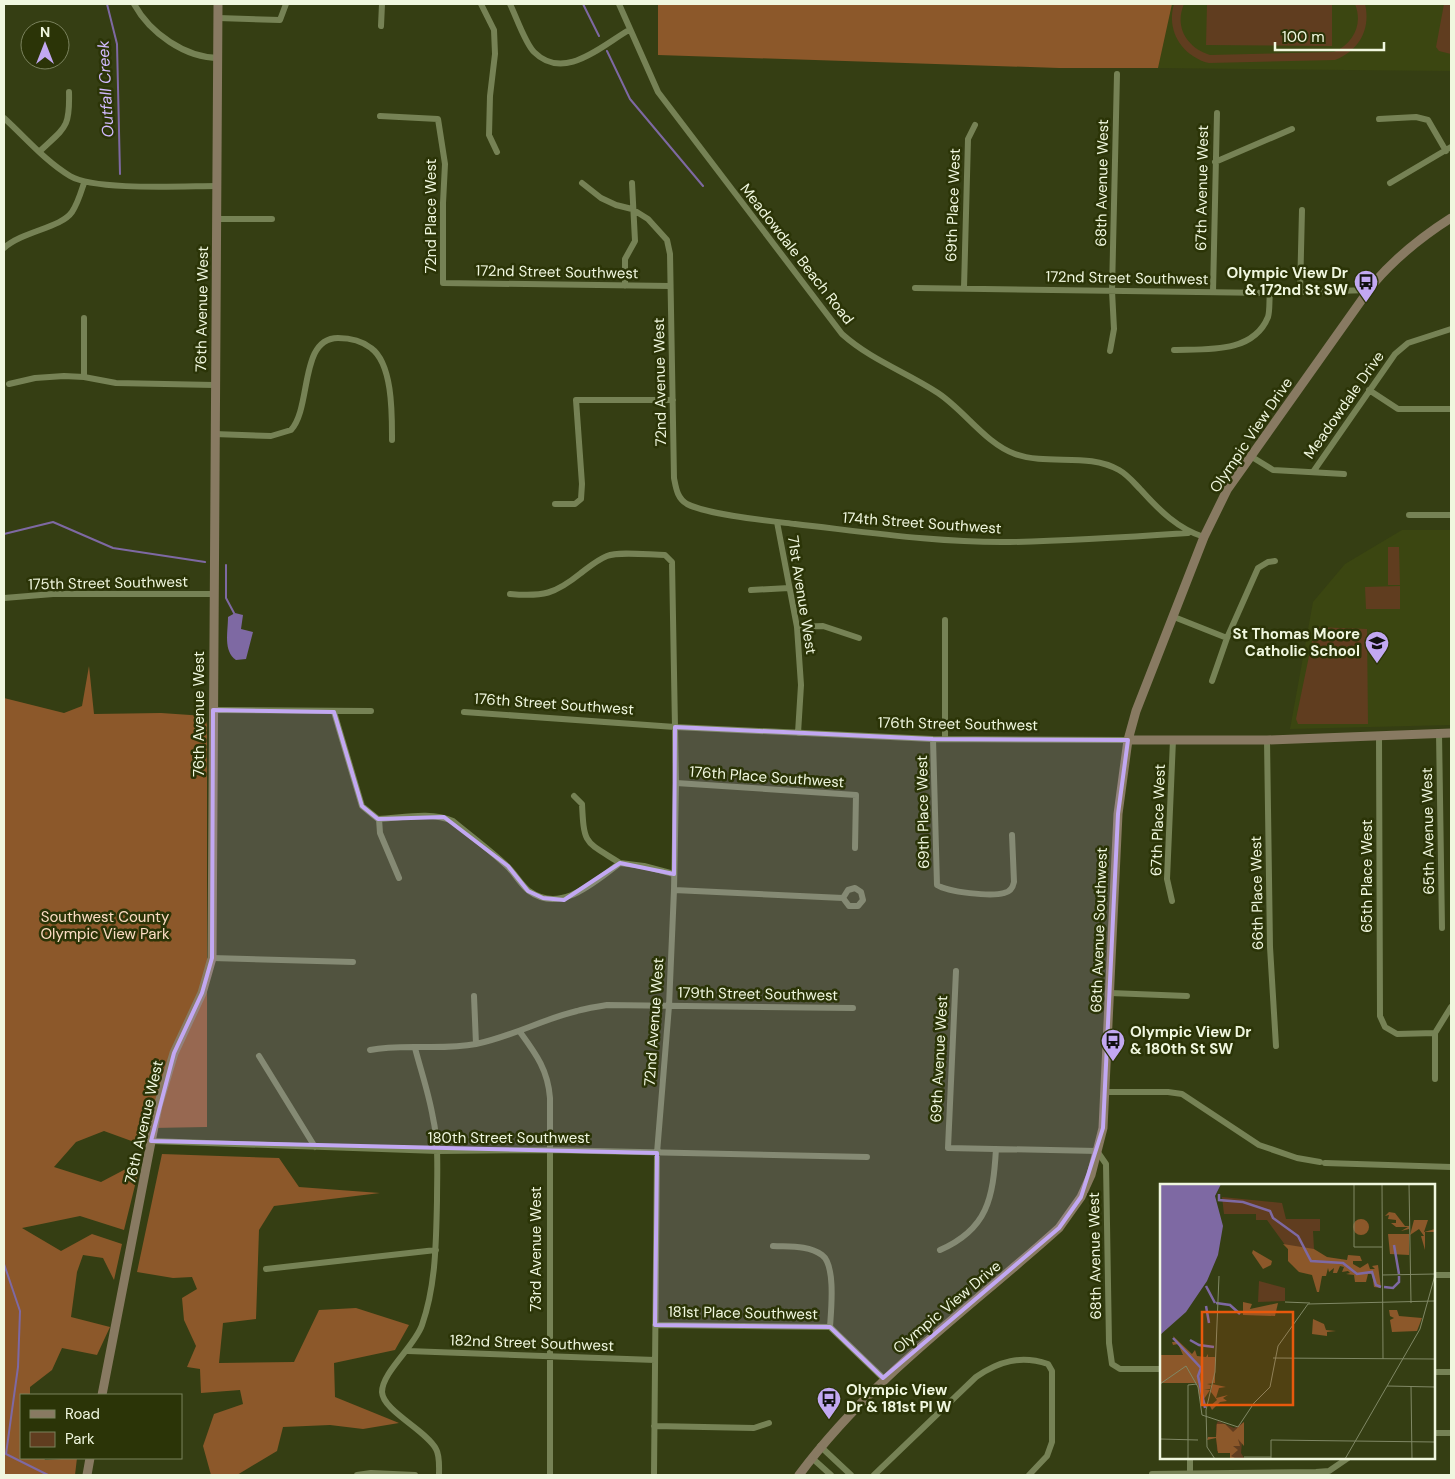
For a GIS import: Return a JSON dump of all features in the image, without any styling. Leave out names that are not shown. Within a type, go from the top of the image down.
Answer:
[{"type":"street","points":[[134,4],[153,30],[193,54],[218,58]]},
{"type":"street","name":"76th Avenue West","points":[[102,1394],[158,1106],[174,1053],[202,993],[212,958],[214,385],[218,4]]},
{"type":"street","points":[[218,18],[280,20],[286,4]]},
{"type":"street","points":[[381,26],[382,4]]},
{"type":"street","points":[[481,4],[494,30],[495,54],[490,96],[489,135],[497,152]]},
{"type":"street","points":[[510,4],[533,51],[547,62],[558,65],[571,64],[629,30]]},
{"type":"street","name":"Meadowdale Beach Road","points":[[619,4],[658,92],[818,305],[853,344],[879,362],[938,394],[1002,448],[1015,454],[1038,460],[1091,461],[1120,470],[1158,509],[1188,533],[1204,537]]},
{"type":"street","name":"68th Avenue West","points":[[1110,351],[1114,329],[1112,291],[1117,74]]},
{"type":"street","points":[[39,152],[66,125],[70,116],[69,92]]},
{"type":"street","name":"67th Avenue West","points":[[1213,292],[1217,114]]},
{"type":"street","name":"72nd Place West","points":[[380,116],[438,119],[445,164],[443,283]]},
{"type":"street","points":[[4,118],[39,152],[70,176],[84,183],[217,186]]},
{"type":"street","points":[[1379,119],[1416,118],[1428,120],[1448,149],[1390,183]]},
{"type":"street","name":"69th Place West","points":[[964,288],[968,139],[975,125]]},
{"type":"street","points":[[1215,162],[1292,128]]},
{"type":"street","points":[[625,286],[625,259],[634,241],[632,182]]},
{"type":"street","points":[[4,248],[19,237],[64,220],[72,213],[84,183]]},
{"type":"street","points":[[582,184],[616,205],[632,209],[648,219],[667,240],[670,286]]},
{"type":"street","points":[[1300,292],[1302,210]]},
{"type":"street","name":"Olympic View Drive","points":[[1128,740],[1136,711],[1204,537],[1227,490],[1369,290],[1393,261],[1419,237],[1451,218]]},
{"type":"street","points":[[216,219],[272,220]]},
{"type":"street","name":"172nd Street Southwest","points":[[443,283],[670,286]]},
{"type":"street","name":"72nd Avenue West","points":[[670,286],[674,478]]},
{"type":"street","name":"172nd Street Southwest","points":[[915,288],[1270,294],[1369,290]]},
{"type":"street","points":[[1174,350],[1228,348],[1244,342],[1260,328],[1268,316],[1270,294]]},
{"type":"street","points":[[84,318],[84,377]]},
{"type":"street","name":"Meadowdale Drive","points":[[1312,472],[1395,354],[1408,343],[1451,329]]},
{"type":"street","points":[[214,434],[271,436],[291,430],[303,403],[314,352],[323,341],[333,338],[349,338],[372,348],[387,374],[392,413],[392,440]]},
{"type":"street","points":[[9,384],[42,377],[84,377],[116,383],[214,385]]},
{"type":"street","points":[[1369,390],[1398,409],[1451,409]]},
{"type":"street","points":[[555,504],[575,504],[581,500],[582,484],[576,400],[673,400]]},
{"type":"street","points":[[1252,457],[1273,470],[1344,474]]},
{"type":"street","name":"174th Street Southwest","points":[[674,478],[677,494],[686,504],[706,510],[777,522],[900,536],[1010,542],[1188,533]]},
{"type":"street","points":[[1409,515],[1451,515]]},
{"type":"street","name":"71st Avenue West","points":[[777,522],[797,627],[801,685],[798,733]]},
{"type":"street","name":"72nd Avenue West","points":[[510,594],[534,596],[549,594],[565,586],[594,562],[609,555],[665,555],[672,562],[674,570],[676,783],[674,890],[669,1006],[657,1153],[654,1475]]},
{"type":"street","points":[[1212,681],[1227,638],[1258,568],[1268,562],[1275,561]]},
{"type":"street","points":[[752,590],[789,588]]},
{"type":"street","name":"175th Street Southwest","points":[[4,598],[53,594],[213,594]]},
{"type":"street","points":[[1174,617],[1227,638]]},
{"type":"street","name":"69th Place West","points":[[945,620],[945,739]]},
{"type":"street","points":[[797,627],[823,626],[859,638]]},
{"type":"street","points":[[212,710],[371,711]]},
{"type":"street","points":[[334,712],[362,806],[379,819],[429,815],[444,817],[453,821],[508,866],[528,891],[543,898],[564,900],[589,886],[620,863]]},
{"type":"street","name":"176th Street Southwest","points":[[464,712],[675,727],[933,739],[1267,740],[1451,733]]},
{"type":"street","name":"65th Avenue West","points":[[1439,733],[1442,928]]},
{"type":"street","name":"65th Place West","points":[[1379,736],[1380,1016],[1385,1027],[1397,1034],[1435,1033]]},
{"type":"street","name":"69th Place West","points":[[933,739],[937,885],[945,890],[970,893],[1005,893],[1012,888],[1014,882],[1012,835]]},
{"type":"street","name":"68th Avenue Southwest","points":[[1096,1151],[1103,1128],[1106,1092],[1118,814],[1128,740]]},
{"type":"street","name":"67th Place West","points":[[1172,901],[1167,880],[1173,740]]},
{"type":"street","name":"66th Place West","points":[[1267,740],[1270,947],[1276,1046]]},
{"type":"street","name":"176th Place Southwest","points":[[676,783],[856,795],[855,848]]},
{"type":"street","points":[[574,796],[582,804],[583,834],[589,843],[620,863],[644,866],[674,874]]},
{"type":"street","points":[[379,819],[380,833],[399,878]]},
{"type":"street","points":[[674,890],[844,898]]},
{"type":"street","points":[[212,958],[353,962]]},
{"type":"street","name":"69th Avenue West","points":[[956,972],[948,1148],[996,1149]]},
{"type":"street","points":[[1110,993],[1187,996]]},
{"type":"street","points":[[474,996],[476,1044]]},
{"type":"street","name":"179th Street Southwest","points":[[370,1050],[385,1047],[444,1048],[476,1044],[520,1032],[576,1011],[607,1005],[853,1008]]},
{"type":"street","points":[[1435,1079],[1435,1033],[1451,1006]]},
{"type":"street","name":"73rd Avenue West","points":[[520,1032],[542,1063],[549,1081],[550,1475]]},
{"type":"street","points":[[415,1048],[433,1117],[438,1151],[436,1250],[429,1300],[422,1326],[408,1351],[383,1382],[382,1394],[386,1403],[422,1432],[436,1449],[438,1475]]},
{"type":"street","points":[[259,1056],[315,1147]]},
{"type":"street","points":[[1106,1092],[1168,1092],[1182,1094],[1259,1145],[1297,1158],[1323,1162],[1451,1167]]},
{"type":"street","name":"180th Street Southwest","points":[[151,1142],[438,1151],[549,1150],[866,1157]]},
{"type":"street","points":[[940,1250],[959,1242],[977,1225],[988,1208],[993,1190],[996,1149],[1096,1151]]},
{"type":"street","name":"68th Avenue West","points":[[1096,1151],[1106,1164],[1109,1334],[1112,1364],[1120,1370],[1160,1369]]},
{"type":"street","name":"Olympic View Drive","points":[[798,1475],[820,1446],[884,1378],[1059,1228],[1081,1197],[1091,1175],[1096,1151]]},
{"type":"street","points":[[772,1246],[810,1249],[824,1255],[828,1264],[832,1289],[830,1327],[884,1378]]},
{"type":"street","points":[[266,1269],[436,1250]]},
{"type":"street","points":[[1435,1275],[1451,1276]]},
{"type":"street","name":"181st Place Southwest","points":[[655,1325],[830,1327]]},
{"type":"street","name":"182nd Street Southwest","points":[[408,1351],[655,1360]]},
{"type":"street","points":[[874,1475],[976,1377],[993,1366],[1013,1359],[1034,1359],[1048,1364],[1052,1371],[1052,1442],[1047,1456],[1029,1475]]},
{"type":"street","points":[[1435,1372],[1451,1372]]},
{"type":"street","points":[[654,1426],[754,1428],[769,1423]]},
{"type":"street","points":[[1435,1433],[1451,1433]]},
{"type":"street","points":[[820,1446],[852,1475]]},
{"type":"street","points":[[812,1458],[832,1475]]},
{"type":"street","points":[[87,1475],[90,1459]]},
{"type":"street","points":[[1190,1459],[1190,1475]]},
{"type":"street","points":[[1152,1474],[1322,1472],[1329,1471],[1347,1459]]},
{"type":"street","points":[[357,1475],[371,1473],[415,1475]]},
{"type":"highlighted area","points":[[213,710],[334,712],[362,806],[378,819],[444,817],[508,866],[528,891],[543,898],[564,900],[620,863],[674,874],[675,727],[933,739],[1128,740],[1118,814],[1103,1128],[1081,1197],[1059,1228],[883,1378],[830,1327],[655,1325],[657,1153],[151,1141],[174,1053],[202,993],[212,958]]},
{"type":"shaded area","points":[[1172,4],[1451,4],[1451,71],[1158,68]]},
{"type":"shaded area","name":"St Thomas Moore Catholic School","points":[[1402,530],[1451,530],[1451,725],[1290,729],[1313,602],[1345,564]]},
{"type":"shaded area","points":[[235,613],[243,615],[241,629],[253,632],[246,659],[236,660],[229,652],[227,635],[228,617]]},
{"type":"green space","points":[[658,4],[1172,4],[1158,68],[1059,68],[658,55]]},
{"type":"green space","points":[[1174,4],[1184,4],[1181,21],[1185,36],[1189,42],[1202,52],[1210,55],[1334,52],[1347,44],[1355,32],[1358,19],[1355,4],[1365,4],[1366,22],[1357,45],[1351,51],[1335,60],[1209,63],[1191,55],[1178,41],[1172,24]]},
{"type":"green space","points":[[1207,4],[1332,4],[1332,46],[1206,45]]},
{"type":"green space","points":[[1444,4],[1451,4],[1451,54],[1439,51],[1436,47]]},
{"type":"green space","points":[[1388,547],[1399,547],[1400,585],[1388,585]]},
{"type":"green space","points":[[1400,586],[1400,609],[1366,609],[1365,587]]},
{"type":"green space","points":[[1315,627],[1367,629],[1368,724],[1298,724],[1296,719]]},
{"type":"green space","name":"Southwest County Olympic View Park","points":[[89,666],[94,714],[161,713],[205,716],[207,725],[207,1127],[152,1128],[137,1143],[104,1131],[76,1142],[54,1167],[101,1182],[141,1161],[124,1230],[80,1216],[22,1228],[61,1251],[92,1234],[122,1244],[114,1280],[103,1258],[83,1255],[77,1272],[71,1317],[110,1327],[97,1355],[62,1348],[52,1370],[30,1387],[30,1394],[20,1394],[20,1459],[77,1459],[75,1475],[4,1475],[4,698],[64,713],[82,706]]},
{"type":"green space","points":[[162,1154],[279,1158],[299,1187],[380,1193],[274,1206],[259,1230],[256,1319],[223,1323],[219,1363],[294,1362],[319,1310],[356,1308],[409,1325],[395,1350],[334,1363],[335,1397],[399,1423],[363,1429],[330,1425],[283,1427],[277,1451],[237,1475],[211,1475],[203,1446],[214,1414],[243,1404],[240,1390],[201,1393],[200,1369],[187,1367],[196,1346],[184,1320],[182,1298],[197,1289],[192,1277],[173,1278],[137,1272]]},
{"type":"waterway","name":"Outfall Creek","points":[[107,4],[117,44],[120,174]]},
{"type":"waterway","points":[[583,4],[599,36]]},
{"type":"waterway","points":[[607,51],[630,99],[703,186]]},
{"type":"waterway","points":[[4,534],[53,522],[113,548],[205,562]]},
{"type":"waterway","points":[[226,565],[226,598],[234,613]]},
{"type":"waterway","points":[[4,1264],[20,1311],[18,1367],[6,1454],[48,1475]]},
{"type":"place","name":"Olympic View Dr & 172nd St SW","points":[[1366,303]]},
{"type":"place","name":"St Thomas Moore Catholic School","points":[[1377,664]]},
{"type":"place","name":"Olympic View Dr & 180th St SW","points":[[1113,1062]]},
{"type":"place","name":"Olympic View Dr & 181st Pl W","points":[[829,1420]]}]
